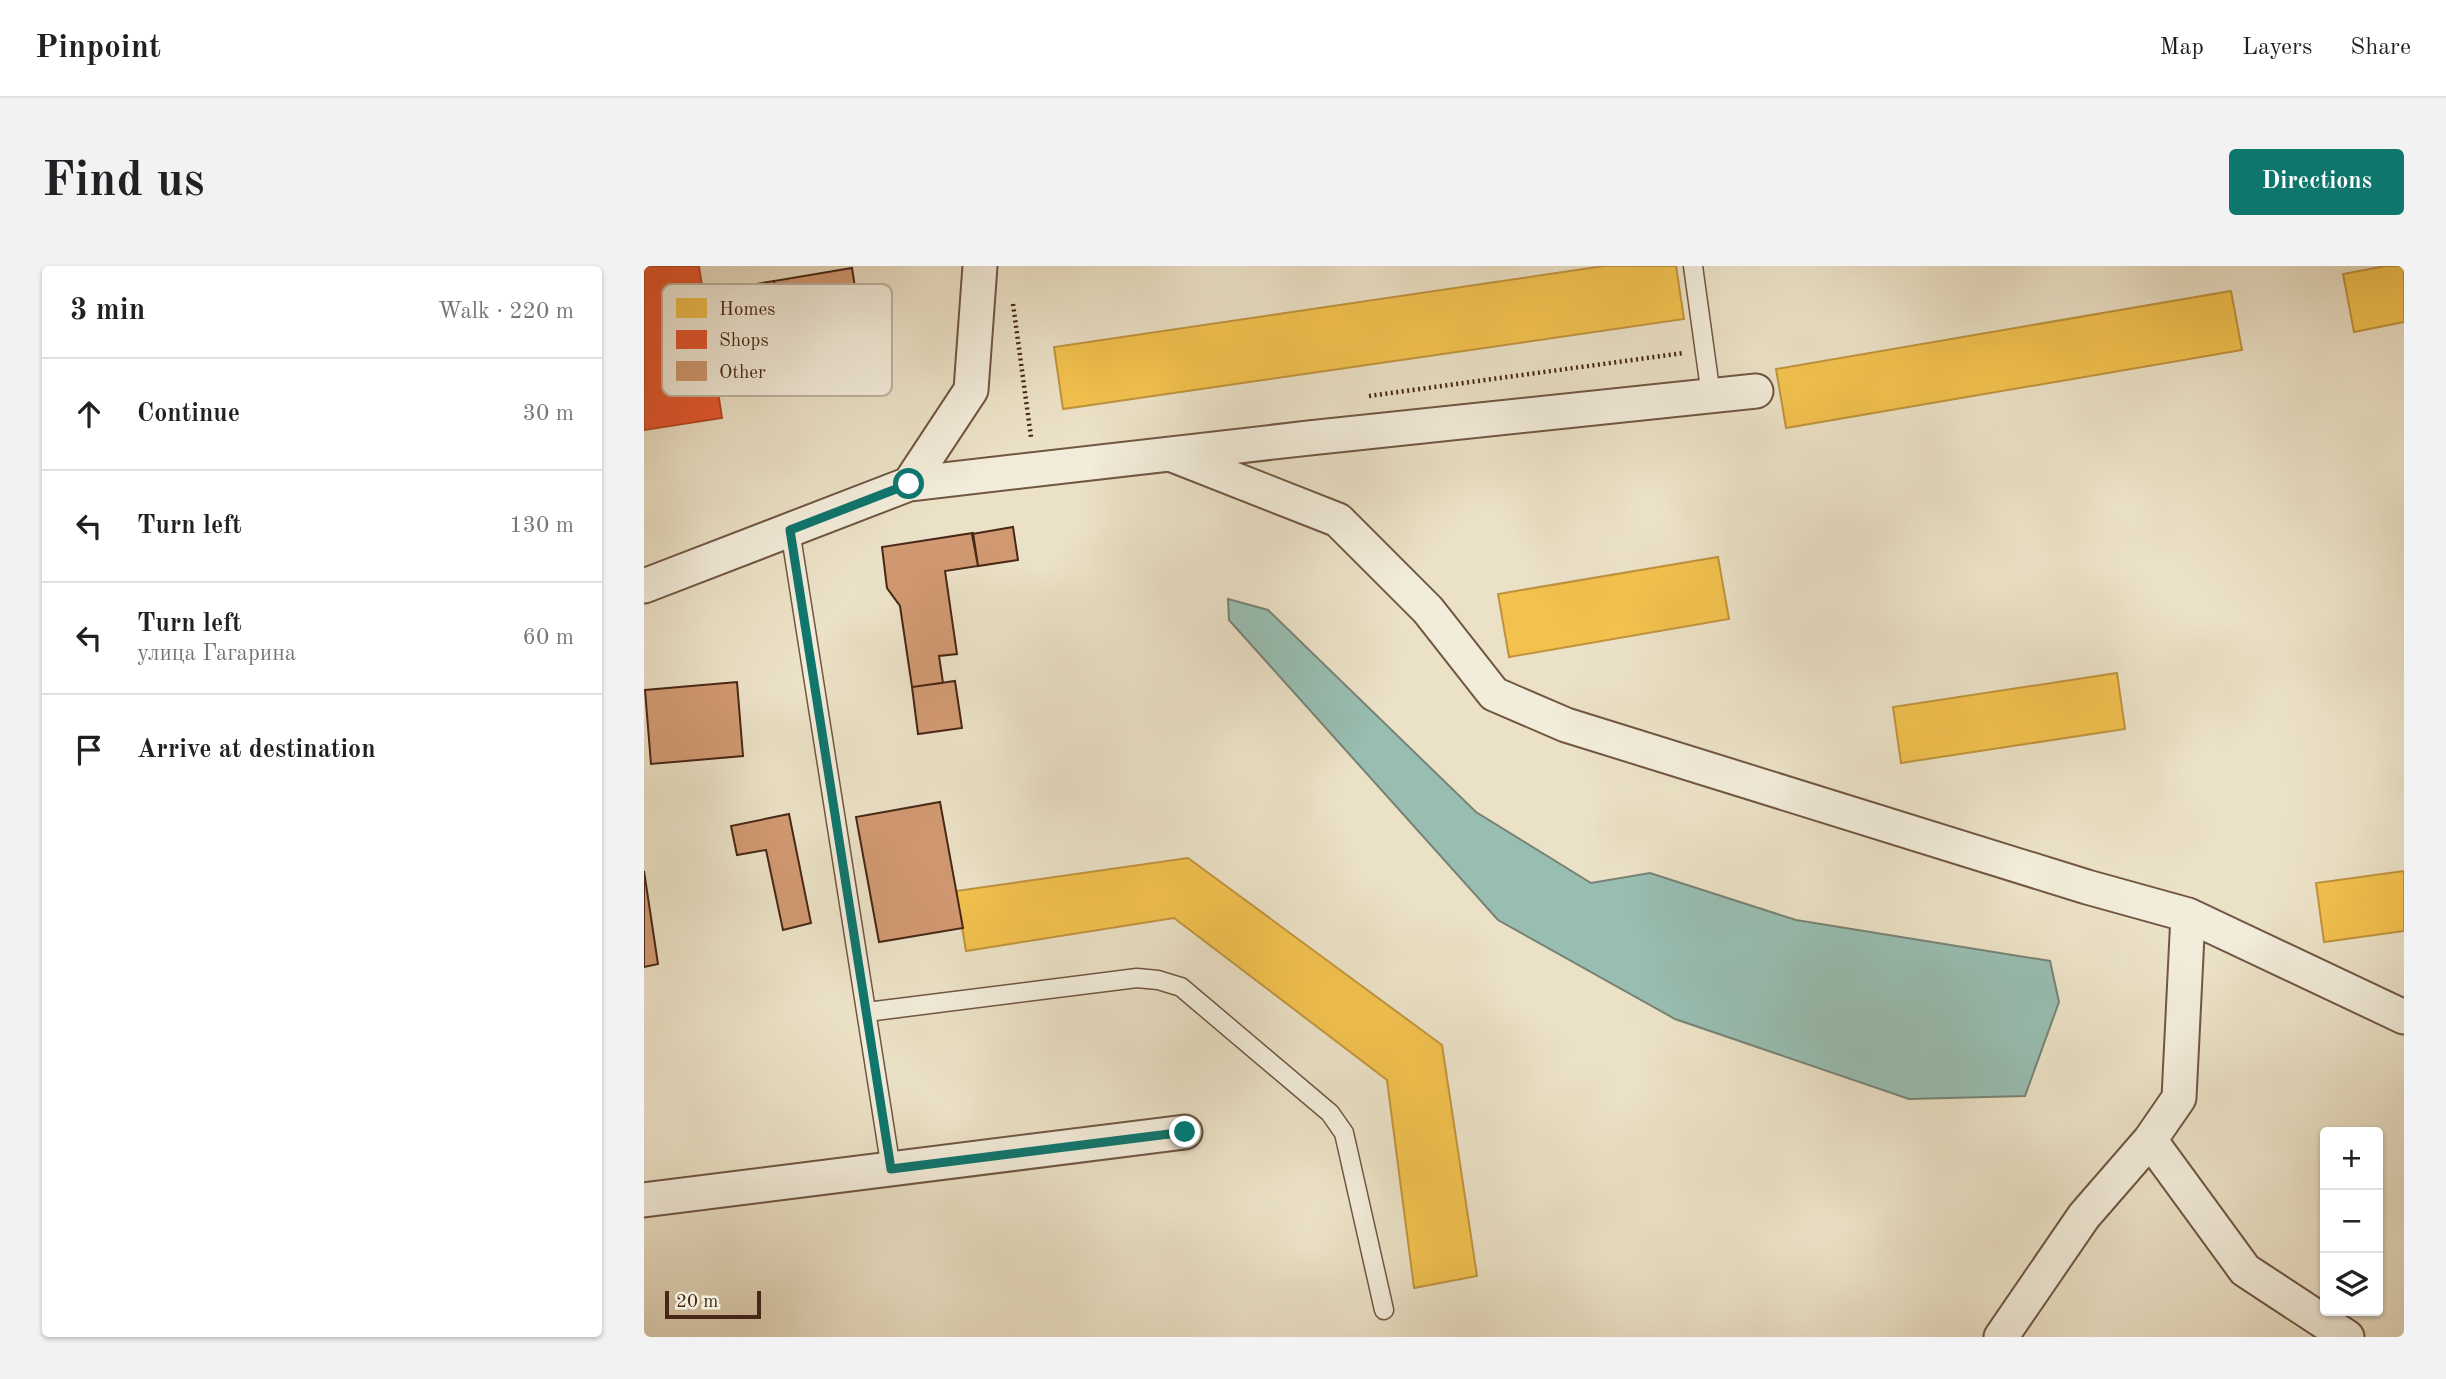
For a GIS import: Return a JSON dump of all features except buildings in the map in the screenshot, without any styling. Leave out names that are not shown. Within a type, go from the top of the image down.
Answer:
[{"type":"street","points":[[909,484],[971,390],[979,266]]},
{"type":"street","points":[[644,586],[909,484],[1756,391]]},
{"type":"street","points":[[1170,454],[1338,520],[1428,610],[1494,694],[1566,726],[2074,883],[2188,915],[2404,1017]]},
{"type":"street","points":[[2001,1337],[2084,1216],[2150,1140],[2179,1098],[2188,915]]},
{"type":"street","points":[[644,1200],[1185,1132]]},
{"type":"street","points":[[2150,1140],[2245,1269],[2347,1337]]},
{"type":"lane","points":[[1693,266],[1711,396]]},
{"type":"lane","points":[[790,530],[891,1169]]},
{"type":"lane","points":[[867,1012],[1137,978],[1158,980],[1181,988],[1330,1113],[1344,1133],[1384,1310]]},
{"type":"path","points":[[1011,292],[1031,441]]},
{"type":"path","points":[[1361,397],[1704,351]]},
{"type":"water","points":[[1228,599],[1268,610],[1476,812],[1591,883],[1650,873],[1796,920],[2050,961],[2059,1002],[2025,1096],[1909,1099],[1675,1019],[1498,920],[1229,620]]},
{"type":"route","points":[[909,484],[790,530],[891,1169],[1185,1132]]}]
